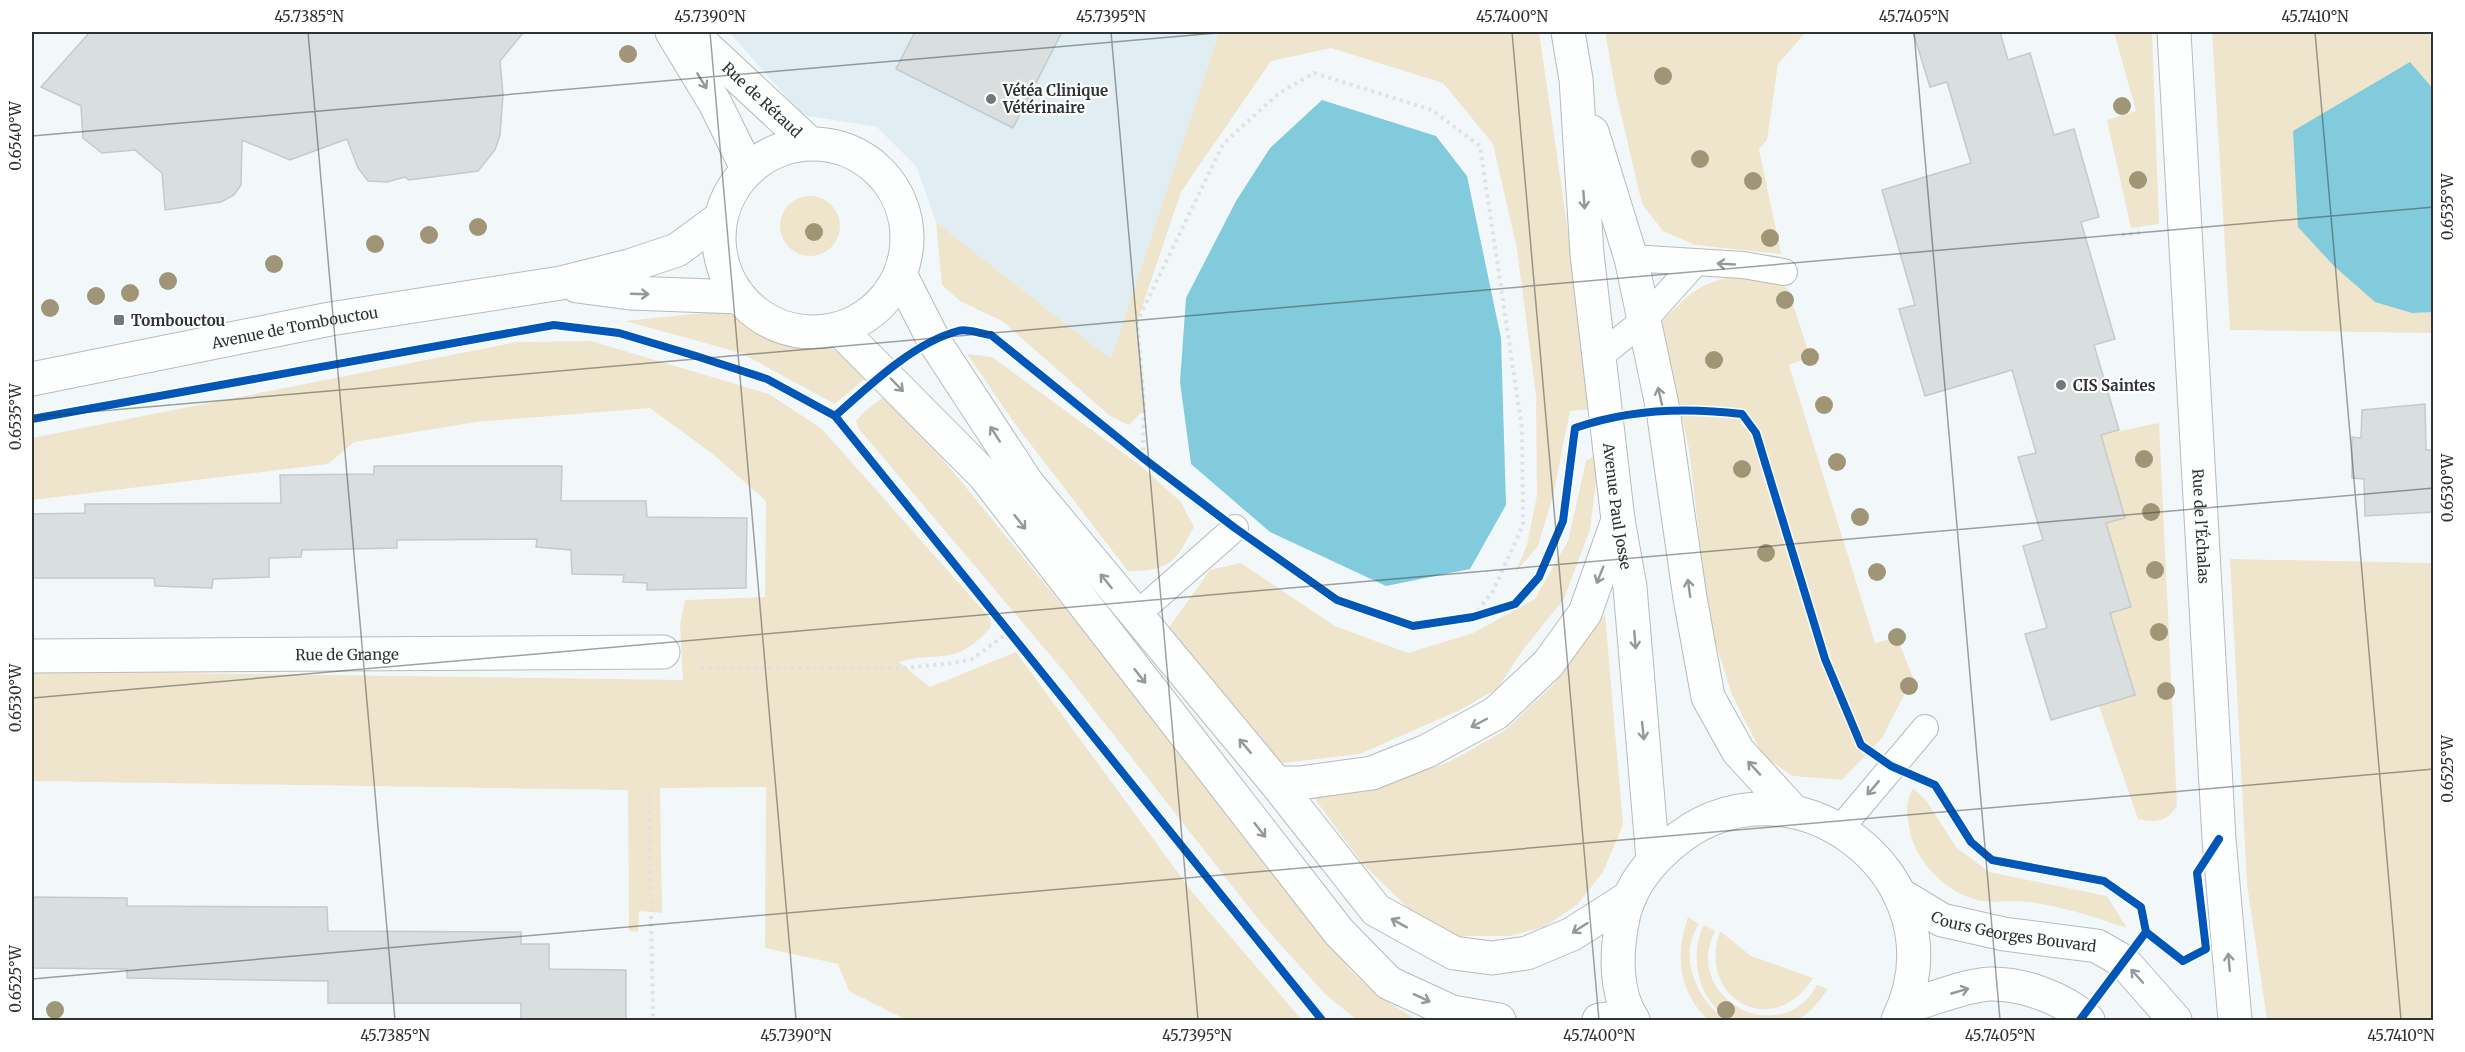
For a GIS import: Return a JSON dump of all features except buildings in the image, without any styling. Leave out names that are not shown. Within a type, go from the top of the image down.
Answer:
[{"type":"main road","name":"Rue de Rétaud","points":[[672,32],[715,103],[735,140],[747,170]]},
{"type":"main road","name":"Rue de Rétaud","points":[[690,32],[808,142]]},
{"type":"main road","name":"Avenue Paul Josse","points":[[1568,32],[1576,79],[1587,254],[1618,520],[1630,587],[1653,860]]},
{"type":"main road","name":"Rue de l'Échalas","points":[[2174,32],[2219,840],[2235,1020]]},
{"type":"main road","name":"Avenue Paul Josse","points":[[1576,79],[1631,258],[1663,410],[1690,598],[1708,697],[1738,751],[1793,811]]},
{"type":"main road","points":[[808,142],[837,147],[866,159],[888,180],[903,208],[908,238],[900,274],[888,296],[866,317],[840,330],[807,333],[776,326],[748,308],[728,283],[718,252],[719,219],[732,191],[747,170],[778,149],[808,142]]},
{"type":"main road","name":"Avenue de Tombouctou","points":[[32,379],[330,319],[561,283],[629,266],[677,250],[719,219]]},
{"type":"main road","points":[[900,274],[934,341],[1027,483],[1135,616],[1276,783],[1376,910],[1454,953],[1492,958],[1527,953],[1572,934],[1630,897]]},
{"type":"main road","name":"Avenue de Tombouctou","points":[[561,283],[630,293],[739,297]]},
{"type":"main road","points":[[840,330],[984,475],[1339,932],[1389,983],[1452,1012],[1499,1020]]},
{"type":"main road","points":[[1276,783],[1300,783],[1372,772],[1427,751],[1497,713],[1548,664],[1585,613],[1618,520]]},
{"type":"main road","name":"Rue de Grange","points":[[32,656],[663,652]]},
{"type":"main road","points":[[1620,1019],[1618,945],[1630,897],[1653,860],[1683,834],[1729,813],[1762,809],[1793,811],[1840,829],[1872,854],[1899,894],[1909,922],[1913,950],[1912,976],[1901,1014]]},
{"type":"main road","name":"Cours Georges Bouvard","points":[[1899,894],[1942,920],[2004,934],[2097,946],[2123,961],[2175,1020]]},
{"type":"main road","points":[[1901,1014],[1988,984],[2013,986],[2059,1001],[2088,1020]]},
{"type":"lane","points":[[1631,258],[1743,265],[1784,272]]},
{"type":"lane","points":[[1599,357],[1644,321],[1696,262]]},
{"type":"lane","points":[[1135,616],[1235,528]]},
{"type":"lane","points":[[1840,829],[1925,728]]},
{"type":"path","points":[[1143,458],[1144,402],[1137,322],[1223,144],[1279,93],[1314,74],[1432,110],[1480,146],[1522,429],[1523,525],[1493,591],[1473,617]]},
{"type":"path","points":[[1134,450],[1152,465]]},
{"type":"path","points":[[1463,619],[1494,610]]},
{"type":"path","points":[[663,652],[684,668],[904,668],[972,659],[1009,632]]},
{"type":"path","points":[[649,796],[653,1020]]},
{"type":"shaded area","points":[[729,32],[1219,32],[1111,359],[936,222],[916,166],[877,127],[802,115]]},
{"type":"shaded area","points":[[1219,32],[1539,32],[1594,409],[1570,411],[1553,496],[1538,546],[1515,573],[1527,545],[1537,495],[1536,396],[1517,249],[1493,144],[1443,83],[1331,48],[1271,61],[1181,192],[1137,322],[1144,410],[1129,425],[1110,416],[1002,321],[960,301],[942,285],[936,222],[1111,359]]},
{"type":"shaded area","points":[[1605,32],[1806,32],[1778,64],[1767,140],[1759,149],[1781,254],[1695,245],[1663,231],[1642,204],[1616,93]]},
{"type":"shaded area","points":[[2114,32],[2152,32],[2159,224],[2131,228],[2107,120],[2136,111]]},
{"type":"shaded area","points":[[2212,32],[2427,32],[2434,42],[2433,333],[2230,330]]},
{"type":"shaded area","points":[[810,196],[827,201],[835,209],[840,226],[835,243],[827,251],[810,256],[793,251],[785,243],[780,226],[785,209],[793,201]]},
{"type":"shaded area","points":[[1742,276],[1775,281],[1788,289],[1810,357],[1789,365],[1875,643],[1897,637],[1913,678],[1882,738],[1842,780],[1793,776],[1763,756],[1732,695],[1709,621],[1689,449],[1661,322],[1697,290],[1716,281]]},
{"type":"shaded area","points":[[723,311],[780,336],[822,344],[852,359],[870,374],[835,404],[741,353],[625,321]]},
{"type":"shaded area","points":[[591,341],[769,394],[822,429],[990,618],[991,627],[978,640],[957,653],[899,662],[930,687],[1016,652],[1193,893],[1302,1020],[907,1020],[849,991],[838,964],[765,948],[766,787],[660,788],[662,913],[639,911],[638,932],[629,931],[628,790],[32,781],[32,671],[683,680],[680,625],[685,600],[765,597],[766,501],[714,455],[650,408],[476,422],[354,442],[328,464],[32,500],[32,438],[517,342]]},
{"type":"shaded area","points":[[967,354],[992,357],[1141,466],[1181,502],[1194,527],[1176,556],[1170,562],[1154,569],[1128,571],[1015,424]]},
{"type":"shaded area","points":[[889,393],[1098,649],[1350,970],[1378,996],[1417,1020],[1357,1020],[1325,994],[1262,924],[1066,674],[859,429],[856,421],[865,411]]},
{"type":"shaded area","points":[[2159,423],[2177,806],[2165,818],[2150,821],[2138,819],[2099,706],[2135,695],[2110,613],[2130,607],[2106,523],[2125,518],[2101,435]]},
{"type":"shaded area","points":[[1595,455],[1597,473],[1590,530],[1564,599],[1522,651],[1498,688],[1460,710],[1360,754],[1283,763],[1262,750],[1165,633],[1210,570],[1241,563],[1335,626],[1408,653],[1473,633],[1535,599],[1568,541],[1586,461]]},
{"type":"shaded area","points":[[2230,559],[2433,563],[2433,1020],[2267,1020],[2247,884]]},
{"type":"shaded area","points":[[1605,614],[1623,825],[1603,872],[1577,905],[1544,927],[1510,936],[1458,936],[1416,916],[1363,864],[1308,790],[1386,784],[1449,762],[1504,731],[1553,685]]},
{"type":"shaded area","points":[[1913,788],[1926,800],[1956,847],[1989,872],[2107,896],[2127,928],[2054,906],[2023,901],[1983,901],[1949,887],[1929,869],[1911,836],[1907,806]]},
{"type":"shaded area","points":[[1688,917],[1699,924],[1690,950],[1693,977],[1706,1001],[1726,1020],[1708,1020],[1690,997],[1685,985],[1681,945]]},
{"type":"shaded area","points":[[1704,925],[1715,931],[1708,956],[1712,977],[1723,995],[1740,1008],[1760,1015],[1782,1014],[1801,1004],[1817,985],[1828,989],[1809,1012],[1795,1020],[1743,1021],[1726,1015],[1715,1007],[1700,982],[1697,952]]},
{"type":"shaded area","points":[[1720,931],[1751,956],[1813,978],[1797,997],[1779,1007],[1761,1009],[1744,1004],[1729,993],[1719,977],[1716,956]]},
{"type":"water","points":[[2410,62],[2434,90],[2433,312],[2412,313],[2375,302],[2334,266],[2298,227],[2293,131]]},
{"type":"water","points":[[1322,100],[1436,136],[1467,176],[1501,338],[1506,505],[1470,569],[1386,586],[1270,532],[1191,464],[1180,382],[1186,298],[1236,201],[1270,148]]},
{"type":"cycle path","points":[[32,419],[554,325],[619,333],[767,379],[835,416],[1322,1020]]},
{"type":"cycle path","points":[[835,416],[892,367],[925,345],[962,330],[991,335],[1143,458],[1235,528],[1337,600],[1413,626],[1473,617],[1515,604],[1539,577],[1563,521],[1575,428],[1616,417],[1657,411],[1742,414],[1756,433],[1825,659],[1861,745],[1891,766],[1935,785],[1971,842],[1992,860],[2104,881],[2141,907],[2146,932],[2080,1020]]},
{"type":"cycle path","points":[[2146,932],[2183,961],[2206,949],[2197,873],[2219,839]]},
{"type":"place","name":"Vétéa Clinique Vétérinaire","points":[[991,99]]},
{"type":"place","name":"Tombouctou","points":[[119,320]]},
{"type":"place","name":"CIS Saintes","points":[[2061,385]]}]
